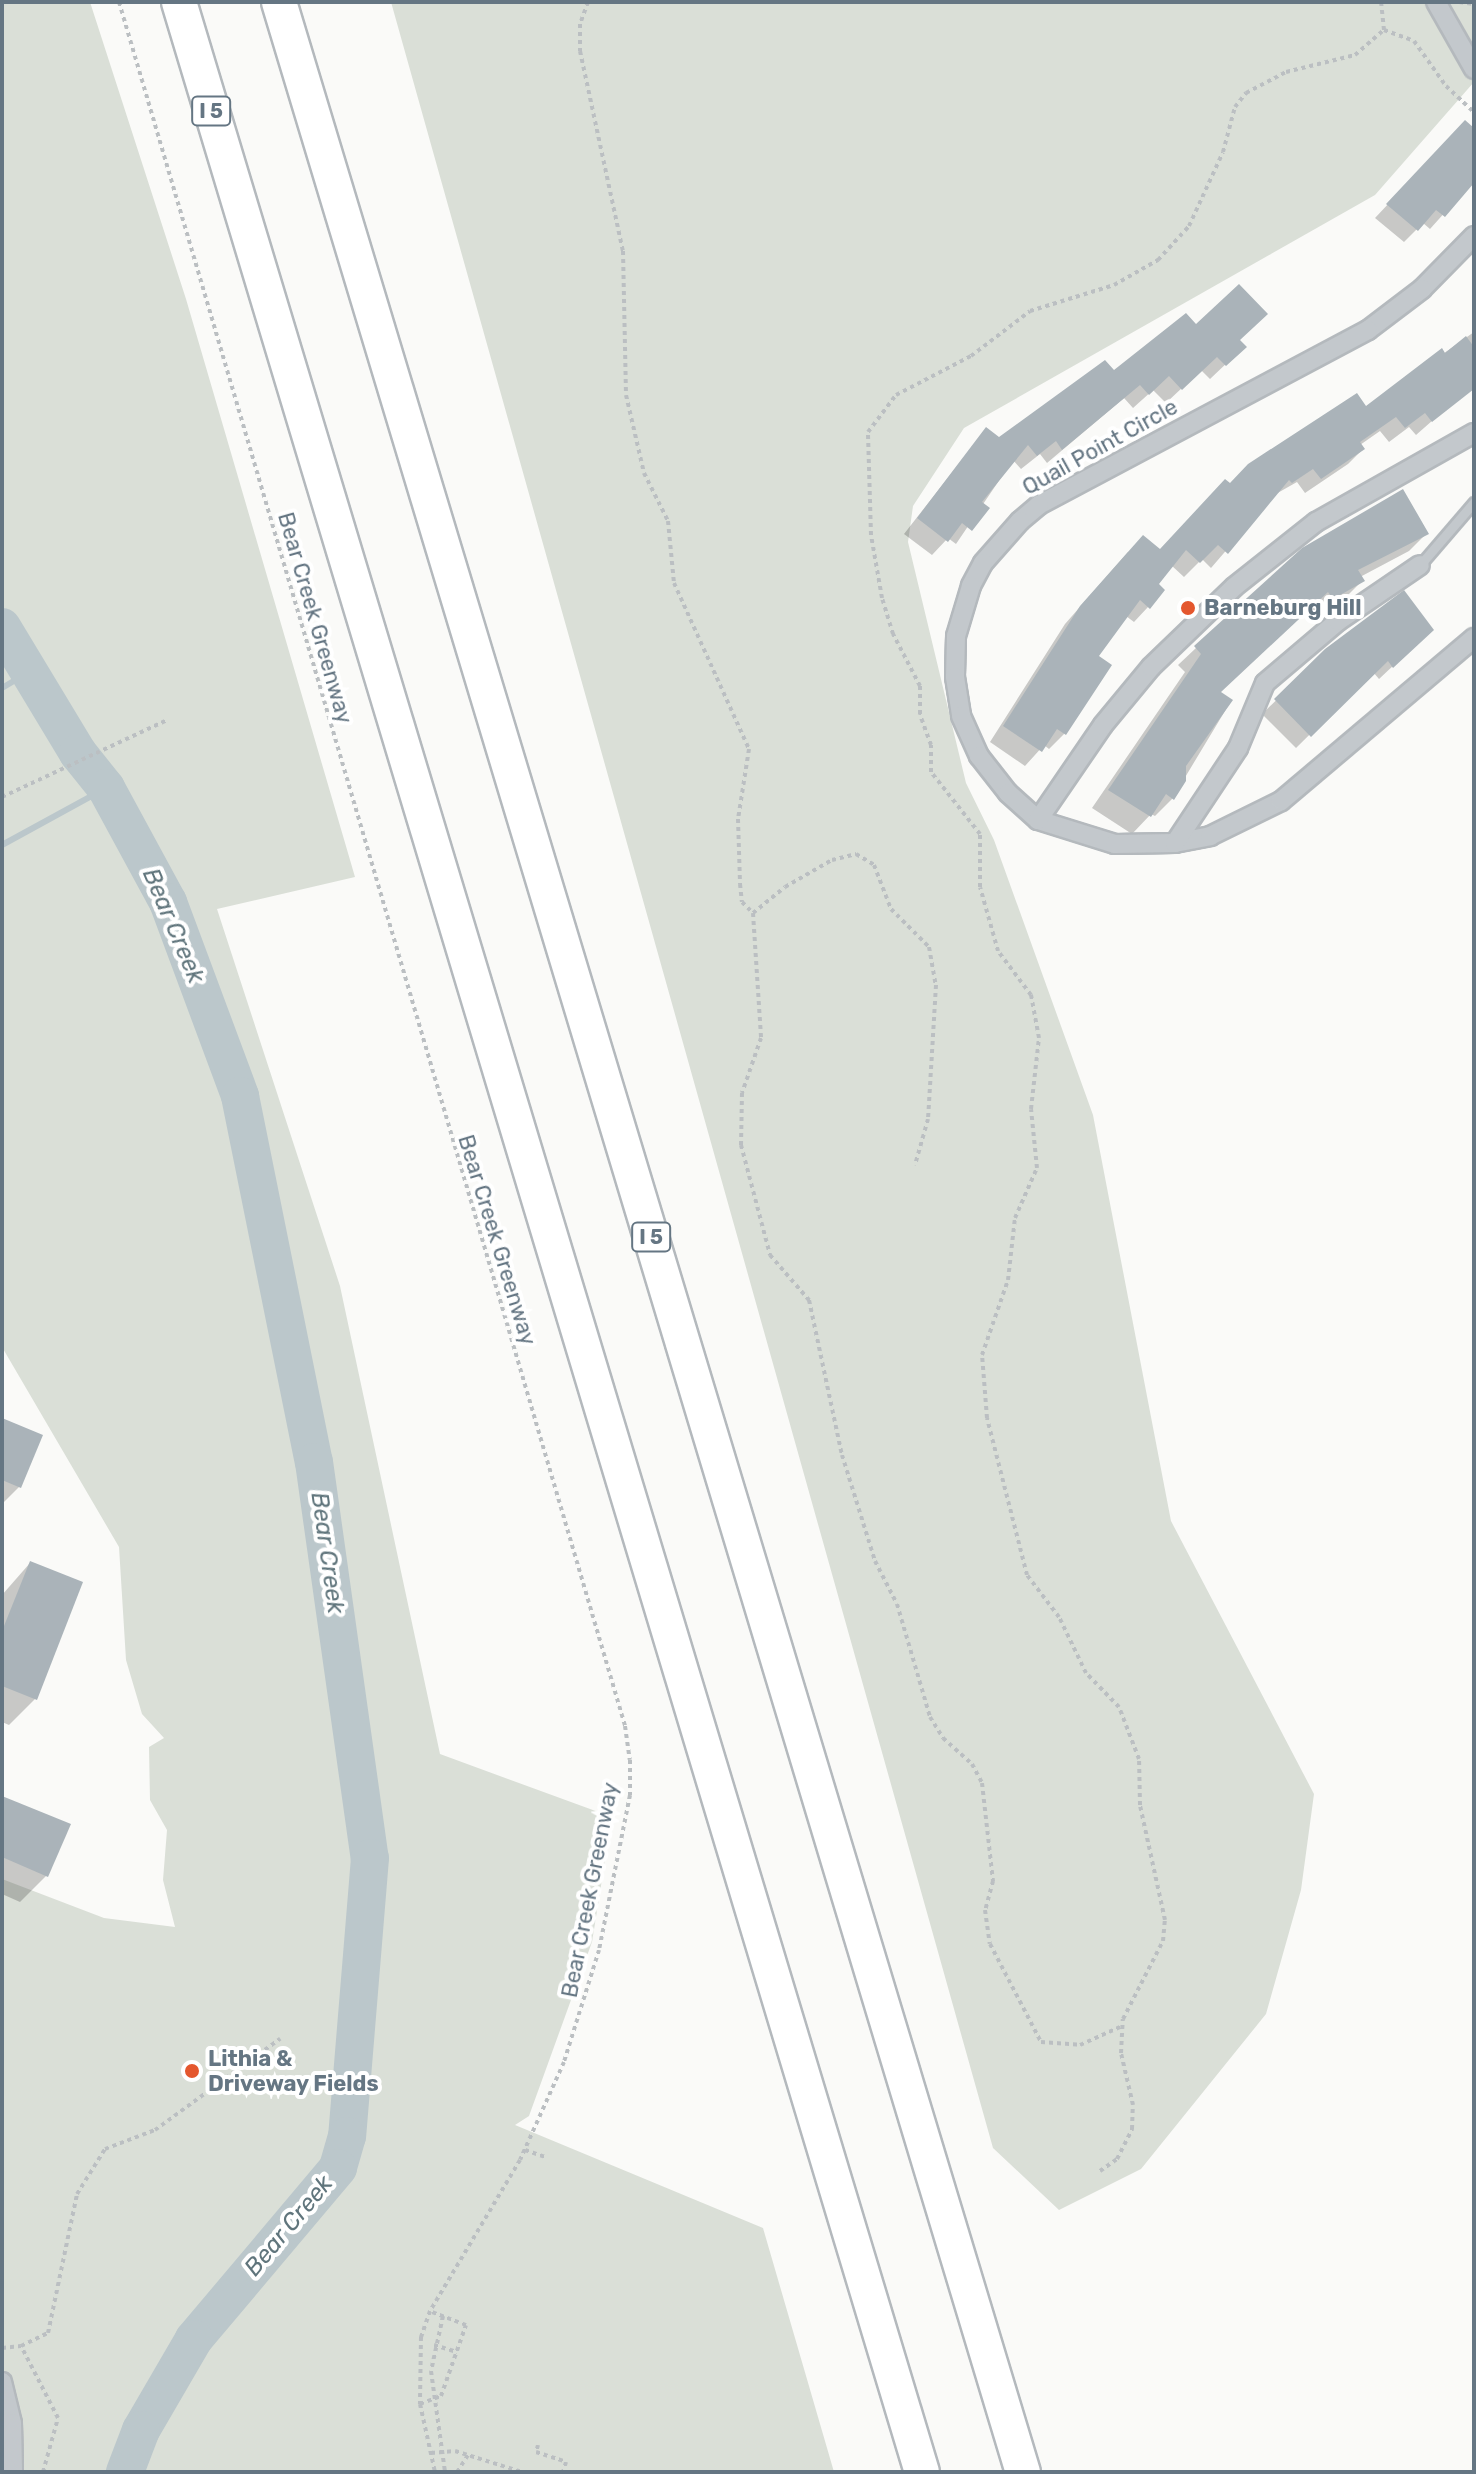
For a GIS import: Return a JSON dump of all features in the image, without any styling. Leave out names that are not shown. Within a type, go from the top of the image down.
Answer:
[{"type":"highway","points":[[159,2],[244,221]]},
{"type":"highway","name":"I 5","points":[[179,2],[922,2472]]},
{"type":"highway","name":"I 5","points":[[279,2],[1023,2472]]},
{"type":"street","points":[[1436,2],[1474,69]]},
{"type":"street","name":"Quail Point Circle","points":[[1474,236],[1422,289],[1368,330],[1039,505],[983,563],[956,636],[961,716],[993,775],[1038,820],[1115,844],[1175,843],[1223,831],[1281,801],[1474,638]]},
{"type":"street","points":[[1038,820],[1103,725],[1151,667],[1225,595],[1316,522],[1474,433]]},
{"type":"street","points":[[1175,843],[1238,748],[1265,683],[1338,621],[1420,565]]},
{"type":"street","points":[[2,2382],[13,2432],[13,2472]]},
{"type":"lane","points":[[1420,565],[1474,502]]},
{"type":"path","name":"Bear Creek Greenway","points":[[119,2],[625,1726],[630,1795],[599,1950],[564,2062],[525,2150],[430,2311],[421,2337],[420,2404],[435,2472]]},
{"type":"path","points":[[588,2],[580,24],[580,51],[623,251],[626,395],[644,473],[668,521],[674,583],[749,749],[738,819],[741,893],[753,913],[761,1048],[742,1093],[741,1145],[770,1255],[799,1283],[817,1323],[817,1356],[842,1455],[875,1561],[897,1604],[930,1717],[943,1738],[972,1764],[982,1783],[993,1881],[985,1910],[990,1944],[1041,2042],[1080,2045],[1122,2026]]},
{"type":"path","points":[[1381,2],[1384,30]]},
{"type":"path","points":[[1459,2],[1474,4]]},
{"type":"path","points":[[1384,30],[1414,41],[1446,86],[1474,112]]},
{"type":"path","points":[[1100,2171],[1117,2159],[1134,2117],[1121,2053],[1122,2026],[1135,1987],[1165,1933],[1140,1805],[1141,1766],[1119,1707],[1086,1673],[1059,1617],[1027,1575],[981,1375],[988,1333],[1008,1280],[1015,1218],[1037,1168],[1032,1093],[1039,1038],[1031,995],[998,951],[980,887],[980,834],[931,772],[931,745],[920,714],[920,686],[893,634],[882,598],[871,535],[868,432],[896,395],[971,356],[1030,311],[1114,285],[1158,260],[1189,226],[1223,152],[1235,107],[1246,93],[1286,72],[1355,55],[1384,30]]},
{"type":"path","points":[[2,797],[56,769],[167,720]]},
{"type":"path","points":[[753,913],[785,887],[832,860],[856,854],[874,865],[891,909],[929,947],[936,985],[928,1119],[915,1165]]},
{"type":"path","points":[[2,2348],[21,2346],[48,2333],[77,2194],[105,2149],[155,2130],[280,2039]]},
{"type":"path","points":[[525,2150],[545,2157]]},
{"type":"path","points":[[420,2404],[434,2402],[443,2392],[466,2325],[430,2311]]},
{"type":"path","points":[[443,2316],[434,2345],[434,2402],[445,2472]]},
{"type":"path","points":[[434,2345],[457,2352]]},
{"type":"path","points":[[21,2346],[58,2418],[43,2472]]},
{"type":"path","points":[[538,2445],[536,2452],[566,2462],[563,2472]]},
{"type":"path","points":[[431,2453],[443,2451],[468,2455],[522,2472]]},
{"type":"path","points":[[457,2472],[468,2455]]},
{"type":"shaded area","points":[[2,2],[90,2],[186,299],[355,877],[217,909],[340,1286],[440,1754],[612,1817],[592,1942],[529,2116],[515,2125],[763,2228],[834,2472],[2,2472],[2,1879],[104,1918],[175,1927],[163,1880],[167,1830],[150,1800],[149,1747],[164,1738],[142,1714],[126,1660],[119,1547],[2,1347]]},
{"type":"shaded area","points":[[391,2],[1474,2],[1474,82],[1375,195],[964,428],[913,506],[908,542],[966,783],[994,840],[1093,1115],[1171,1521],[1314,1794],[1301,1890],[1266,2014],[1141,2169],[1059,2210],[993,2148]]},
{"type":"building","points":[[1465,120],[1474,128],[1474,183],[1445,217],[1436,210],[1418,231],[1386,204]]},
{"type":"building","points":[[1239,284],[1268,314],[1240,340],[1247,347],[1226,366],[1217,357],[1182,390],[1169,376],[1149,395],[1140,385],[1062,450],[1056,441],[1037,456],[1028,445],[982,502],[990,508],[972,531],[962,523],[948,542],[917,518],[986,427],[999,437],[1105,360],[1114,370],[1186,313],[1196,324]]},
{"type":"building","points":[[1466,336],[1474,347],[1474,389],[1432,422],[1425,413],[1405,428],[1396,417],[1360,442],[1365,449],[1321,479],[1313,469],[1292,483],[1289,480],[1228,554],[1218,545],[1200,563],[1186,550],[1159,584],[1165,590],[1150,609],[1140,600],[1099,656],[1112,665],[1066,735],[1057,729],[1042,752],[1003,726],[1080,606],[1143,535],[1160,549],[1225,479],[1230,483],[1248,464],[1357,393],[1366,406],[1442,348],[1445,353]]},
{"type":"building","points":[[1403,489],[1429,534],[1358,570],[1365,581],[1333,599],[1328,592],[1221,692],[1233,700],[1186,766],[1186,781],[1174,800],[1166,794],[1151,817],[1108,790],[1201,654],[1194,646],[1302,548]]},
{"type":"building","points":[[1404,590],[1434,630],[1393,668],[1388,661],[1311,737],[1274,699],[1325,649]]},
{"type":"building","points":[[2,1418],[43,1435],[21,1488],[2,1480]]},
{"type":"building","points":[[30,1561],[83,1582],[37,1700],[2,1686],[2,1631]]},
{"type":"building","points":[[2,1796],[71,1824],[48,1877],[2,1857]]},
{"type":"waterway","name":"Bear Creek","points":[[2,627],[78,753],[106,788],[168,902],[240,1096],[314,1462],[370,1858],[347,2136],[338,2168],[194,2339],[141,2430],[125,2472]]},
{"type":"waterway","points":[[2,688],[27,673]]},
{"type":"waterway","points":[[2,845],[106,788]]},
{"type":"place","name":"Barneburg Hill","points":[[1188,608]]},
{"type":"place","name":"Lithia & Driveway Fields","points":[[192,2071]]}]
